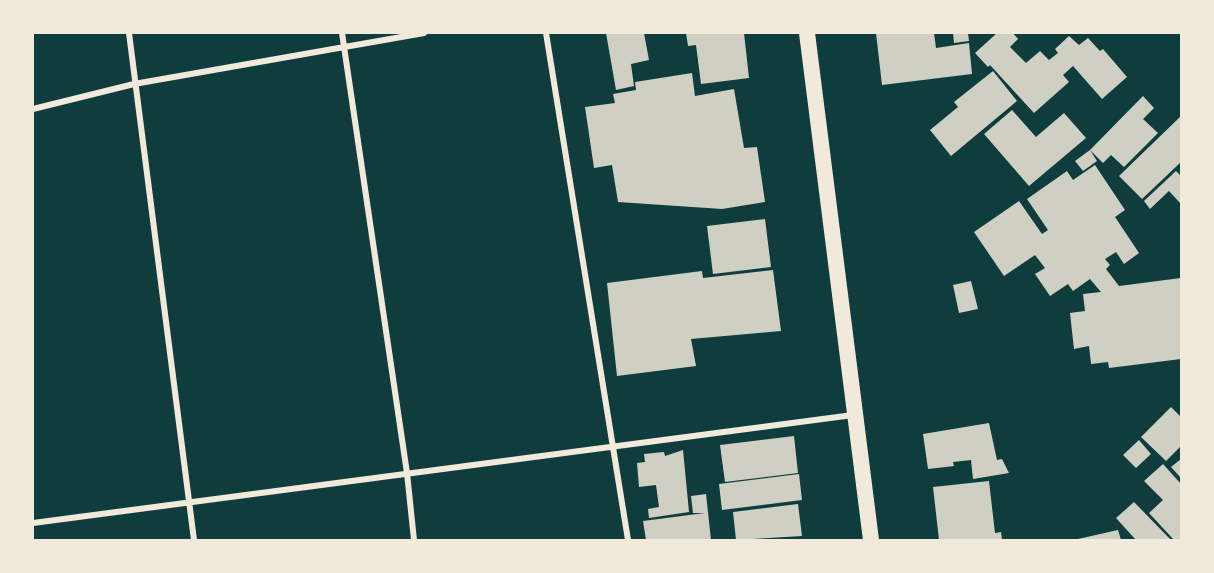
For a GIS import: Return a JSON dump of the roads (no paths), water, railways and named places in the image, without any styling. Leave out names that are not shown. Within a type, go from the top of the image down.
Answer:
[{"type":"highway","points":[[807,33],[871,540]]},
{"type":"street","points":[[129,33],[194,540]]},
{"type":"street","points":[[342,33],[407,473],[414,540]]},
{"type":"street","points":[[33,109],[134,84],[424,33]]},
{"type":"street","points":[[546,33],[628,540]]},
{"type":"street","points":[[33,523],[854,414]]}]
